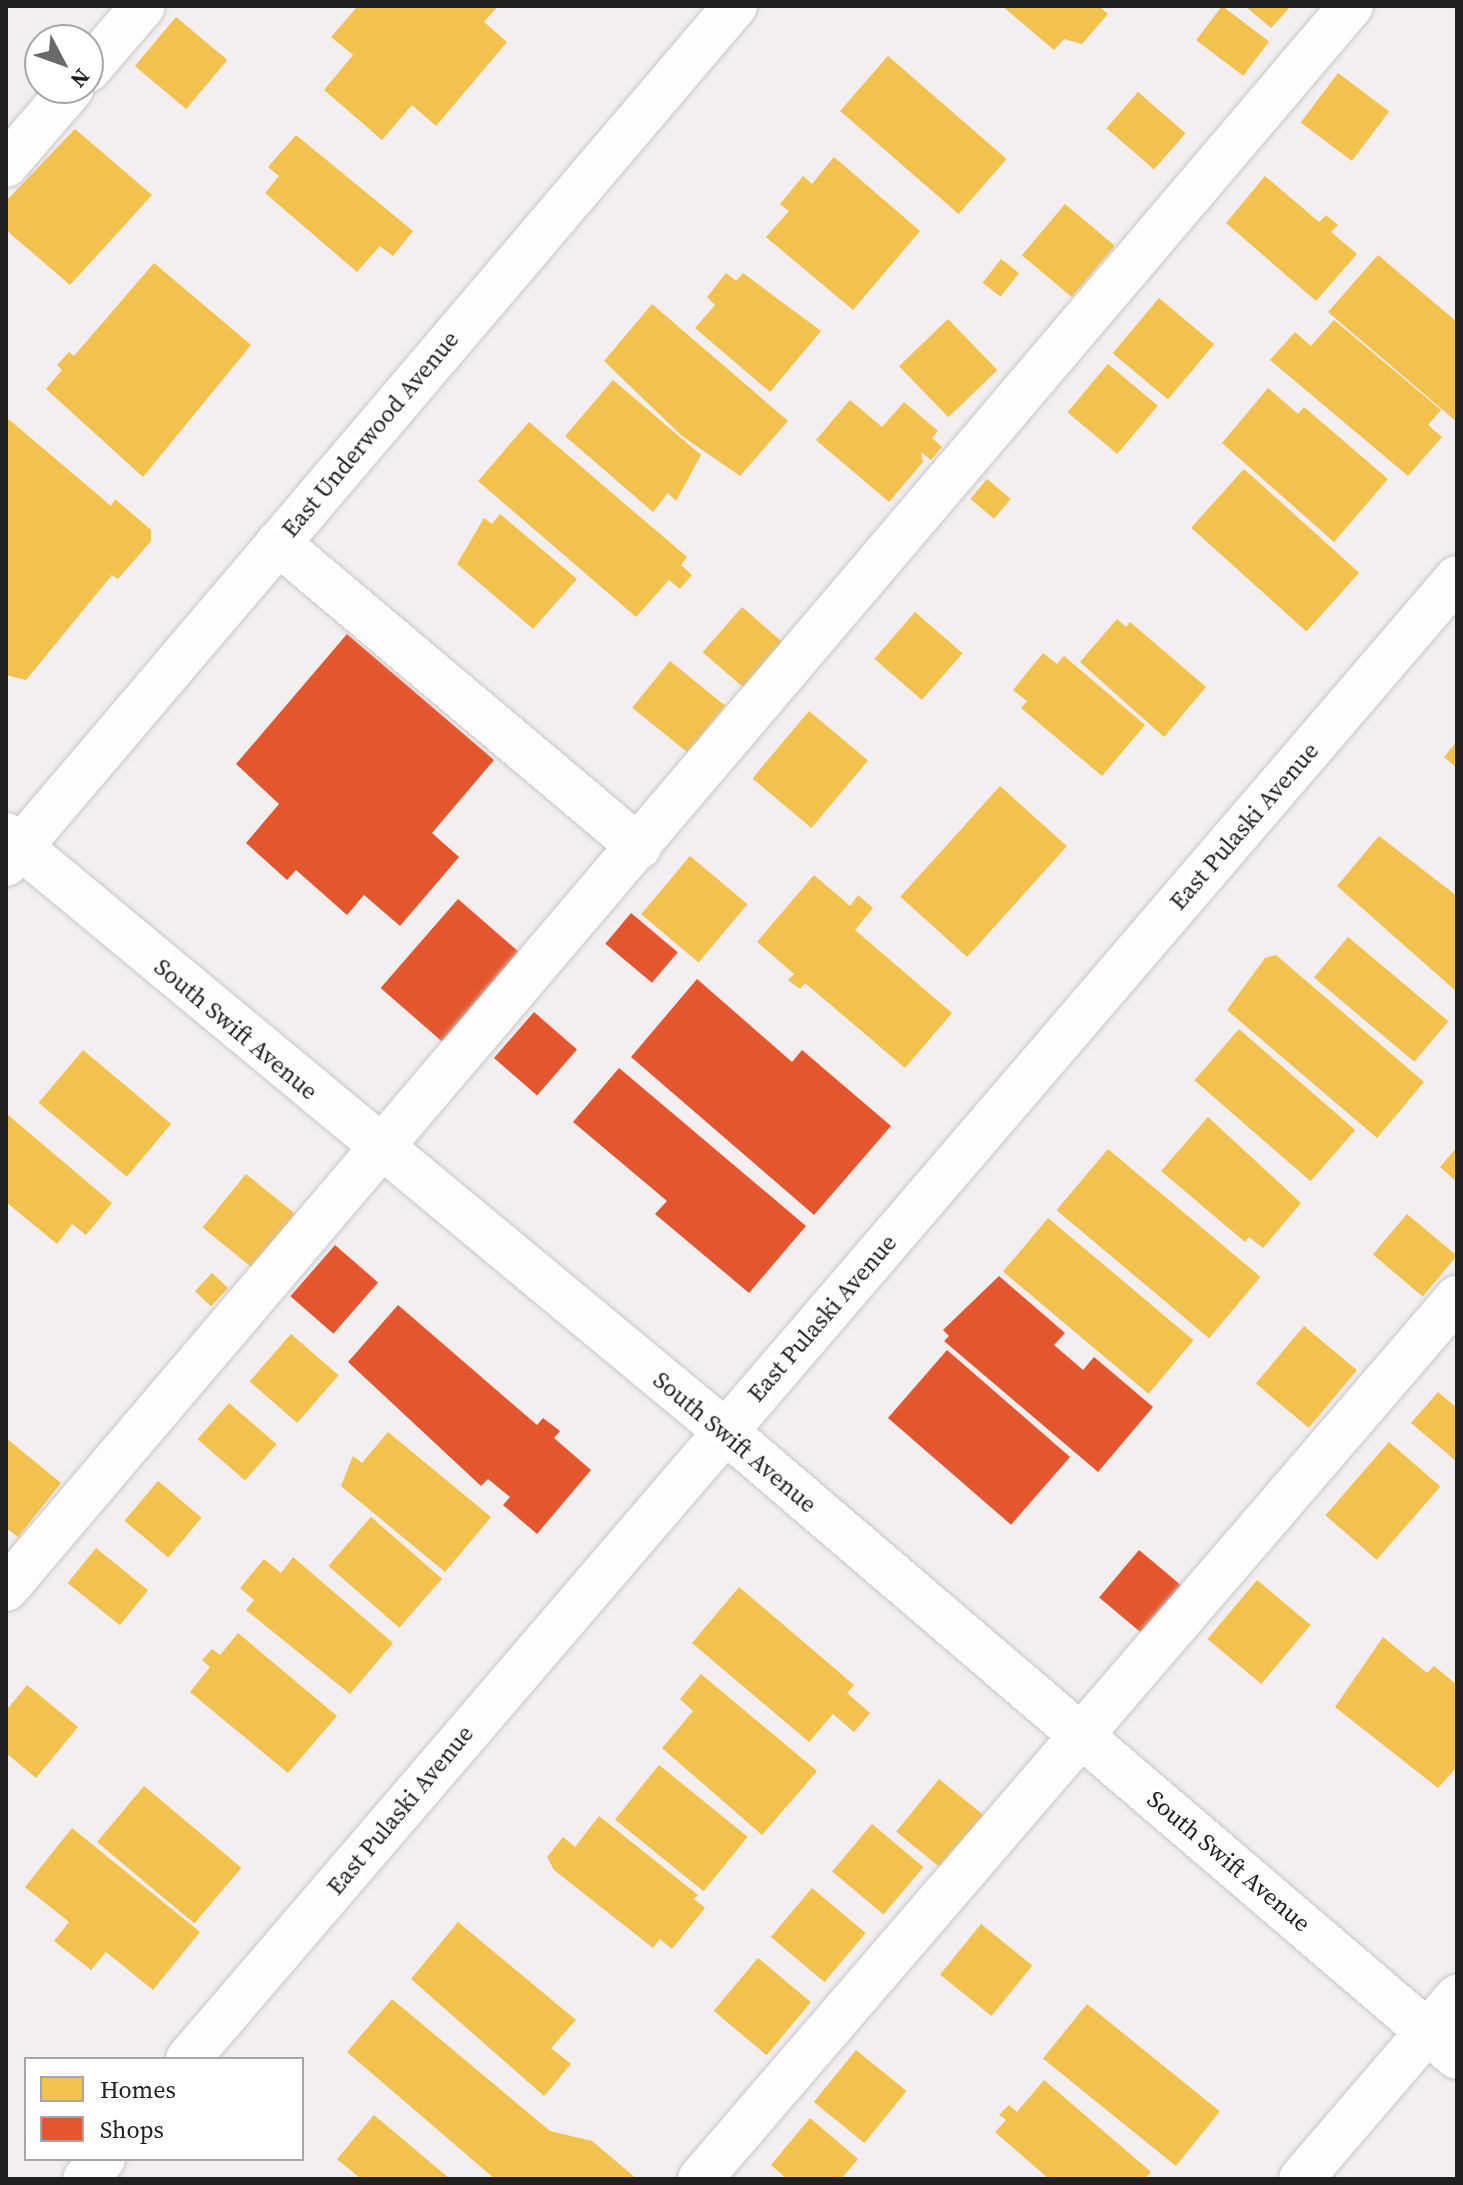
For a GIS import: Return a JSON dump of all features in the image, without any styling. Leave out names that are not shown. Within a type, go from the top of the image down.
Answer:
[{"type":"street","points":[[104,51],[143,6]]},
{"type":"street","name":"East Underwood Avenue","points":[[11,849],[278,543],[735,6]]},
{"type":"street","points":[[6,1589],[382,1152],[1351,6]]},
{"type":"street","points":[[6,165],[58,104]]},
{"type":"street","points":[[278,543],[639,847]]},
{"type":"street","name":"East Pulaski Avenue","points":[[190,2057],[1457,578]]},
{"type":"street","name":"South Swift Avenue","points":[[11,849],[725,1431],[1443,2044]]},
{"type":"street","points":[[700,2179],[1457,1298]]},
{"type":"street","points":[[1301,2179],[1443,2044],[1457,1997]]},
{"type":"street","points":[[85,2179],[101,2161]]},
{"type":"building: Homes","points":[[358,6],[498,6],[484,22],[507,42],[436,126],[412,105],[382,140],[324,90],[353,55],[331,37]]},
{"type":"building: Homes","points":[[1002,6],[1099,6],[1108,14],[1082,44],[1064,39],[1054,50]]},
{"type":"building: Homes","points":[[1222,6],[1269,42],[1243,76],[1196,40]]},
{"type":"building: Homes","points":[[1245,6],[1291,6],[1271,28]]},
{"type":"building: Homes","points":[[176,17],[227,60],[186,109],[135,66]]},
{"type":"building: Homes","points":[[888,56],[1006,159],[959,214],[840,111]]},
{"type":"building: Homes","points":[[1338,73],[1389,112],[1352,161],[1301,123]]},
{"type":"building: Homes","points":[[1138,92],[1186,133],[1154,170],[1107,128]]},
{"type":"building: Homes","points":[[75,129],[152,195],[70,285],[6,230],[6,201]]},
{"type":"building: Homes","points":[[296,135],[413,231],[393,256],[380,246],[357,272],[265,193],[279,176],[268,167]]},
{"type":"building: Homes","points":[[834,157],[920,231],[853,310],[766,237],[789,211],[780,204],[803,176],[812,184]]},
{"type":"building: Homes","points":[[1265,176],[1319,222],[1326,215],[1338,225],[1331,232],[1357,254],[1316,301],[1226,223]]},
{"type":"building: Homes","points":[[1065,204],[1115,246],[1072,297],[1022,255]]},
{"type":"building: Homes","points":[[1378,255],[1457,322],[1457,422],[1328,312]]},
{"type":"building: Homes","points":[[1001,259],[1019,273],[1001,297],[983,283]]},
{"type":"building: Homes","points":[[154,263],[251,345],[143,477],[46,389],[62,370],[57,365],[69,352],[74,356]]},
{"type":"building: Homes","points":[[726,273],[736,281],[743,273],[821,331],[770,392],[695,328],[715,305],[707,297]]},
{"type":"building: Homes","points":[[1159,298],[1214,344],[1168,399],[1113,353]]},
{"type":"building: Homes","points":[[652,304],[788,421],[740,476],[682,436],[604,361]]},
{"type":"building: Homes","points":[[948,319],[997,370],[948,417],[899,366]]},
{"type":"building: Homes","points":[[1334,320],[1441,410],[1428,425],[1442,437],[1408,476],[1270,360],[1295,332],[1311,346]]},
{"type":"building: Homes","points":[[1108,364],[1158,406],[1117,454],[1068,412]]},
{"type":"building: Homes","points":[[613,380],[701,455],[676,501],[668,493],[653,512],[565,436]]},
{"type":"building: Homes","points":[[1268,388],[1298,414],[1304,407],[1388,479],[1334,542],[1222,443]]},
{"type":"building: Homes","points":[[850,400],[882,427],[904,402],[938,431],[932,438],[942,447],[931,460],[921,452],[923,462],[889,502],[816,440]]},
{"type":"building: Homes","points":[[6,417],[111,506],[115,499],[151,530],[151,541],[118,579],[112,575],[26,680],[6,675]]},
{"type":"building: Homes","points":[[529,422],[687,557],[681,565],[692,575],[680,589],[669,580],[636,617],[478,481]]},
{"type":"building: Homes","points":[[1244,469],[1359,573],[1306,631],[1191,528]]},
{"type":"building: Homes","points":[[987,479],[1011,499],[994,519],[970,499]]},
{"type":"building: Homes","points":[[500,514],[577,579],[533,629],[457,564],[484,518],[492,524]]},
{"type":"building: Homes","points":[[742,607],[784,643],[744,688],[703,652]]},
{"type":"building: Homes","points":[[915,612],[963,653],[922,700],[874,659]]},
{"type":"building: Homes","points":[[1117,619],[1126,627],[1130,622],[1206,687],[1164,737],[1080,662]]},
{"type":"building: Homes","points":[[1043,653],[1057,664],[1064,656],[1145,725],[1102,776],[1021,708],[1027,701],[1013,690]]},
{"type":"building: Homes","points":[[670,661],[725,706],[687,752],[632,708]]},
{"type":"building: Homes","points":[[809,711],[868,760],[811,828],[752,778]]},
{"type":"building: Homes","points":[[1457,741],[1457,768],[1444,757]]},
{"type":"building: Homes","points":[[1000,786],[1067,846],[967,957],[900,897]]},
{"type":"building: Homes","points":[[1379,836],[1457,896],[1457,992],[1337,886]]},
{"type":"building: Homes","points":[[690,856],[747,904],[699,962],[641,914]]},
{"type":"building: Homes","points":[[814,875],[850,906],[858,895],[873,908],[855,930],[952,1013],[905,1068],[805,983],[800,989],[788,980],[794,974],[757,942]]},
{"type":"building: Homes","points":[[1348,937],[1448,1021],[1414,1062],[1314,978]]},
{"type":"building: Homes","points":[[1276,955],[1424,1082],[1377,1138],[1227,1010],[1265,958]]},
{"type":"building: Homes","points":[[1239,1029],[1355,1130],[1311,1181],[1194,1080]]},
{"type":"building: Homes","points":[[83,1050],[171,1124],[127,1177],[39,1103]]},
{"type":"building: Homes","points":[[8,1115],[112,1203],[86,1235],[72,1224],[57,1244],[6,1202]]},
{"type":"building: Homes","points":[[1208,1117],[1301,1203],[1263,1248],[1249,1237],[1245,1242],[1161,1171]]},
{"type":"building: Homes","points":[[1457,1147],[1457,1182],[1440,1167]]},
{"type":"building: Homes","points":[[1108,1149],[1260,1277],[1209,1338],[1057,1210]]},
{"type":"building: Homes","points":[[246,1174],[295,1214],[252,1267],[203,1228]]},
{"type":"building: Homes","points":[[1407,1214],[1457,1256],[1423,1296],[1373,1255]]},
{"type":"building: Homes","points":[[1048,1218],[1194,1340],[1149,1394],[1003,1272]]},
{"type":"building: Homes","points":[[212,1273],[228,1288],[211,1306],[195,1291]]},
{"type":"building: Homes","points":[[1304,1326],[1357,1370],[1309,1428],[1256,1383]]},
{"type":"building: Homes","points":[[291,1334],[339,1375],[297,1423],[250,1382]]},
{"type":"building: Homes","points":[[1438,1392],[1457,1408],[1457,1462],[1411,1423]]},
{"type":"building: Homes","points":[[229,1403],[277,1444],[245,1481],[198,1439]]},
{"type":"building: Homes","points":[[388,1432],[491,1517],[445,1572],[341,1486],[353,1456],[362,1463]]},
{"type":"building: Homes","points":[[6,1438],[61,1483],[18,1537],[6,1528]]},
{"type":"building: Homes","points":[[1389,1442],[1440,1487],[1377,1560],[1325,1515]]},
{"type":"building: Homes","points":[[158,1481],[202,1518],[168,1557],[125,1521]]},
{"type":"building: Homes","points":[[371,1517],[442,1579],[399,1628],[328,1566]]},
{"type":"building: Homes","points":[[96,1548],[148,1590],[120,1625],[68,1583]]},
{"type":"building: Homes","points":[[293,1557],[393,1643],[350,1694],[246,1610],[254,1600],[240,1588],[264,1559],[281,1573]]},
{"type":"building: Homes","points":[[1257,1580],[1311,1625],[1261,1684],[1208,1639]]},
{"type":"building: Homes","points":[[739,1587],[854,1685],[847,1693],[870,1713],[854,1732],[833,1714],[809,1742],[692,1643]]},
{"type":"building: Homes","points":[[238,1633],[337,1716],[288,1773],[190,1692],[210,1667],[202,1660],[212,1649],[220,1655]]},
{"type":"building: Homes","points":[[1383,1637],[1427,1673],[1434,1666],[1457,1685],[1457,1767],[1438,1788],[1335,1707]]},
{"type":"building: Homes","points":[[701,1674],[817,1771],[762,1835],[662,1748],[693,1711],[680,1699]]},
{"type":"building: Homes","points":[[27,1685],[78,1727],[36,1778],[6,1753],[6,1711]]},
{"type":"building: Homes","points":[[659,1765],[748,1837],[704,1891],[615,1819]]},
{"type":"building: Homes","points":[[939,1779],[990,1820],[947,1873],[896,1832]]},
{"type":"building: Homes","points":[[144,1786],[241,1868],[194,1924],[97,1842]]},
{"type":"building: Homes","points":[[599,1816],[698,1895],[694,1899],[705,1908],[672,1949],[660,1939],[653,1948],[554,1870],[547,1857],[563,1837],[575,1847]]},
{"type":"building: Homes","points":[[872,1824],[923,1867],[883,1915],[832,1871]]},
{"type":"building: Homes","points":[[72,1828],[200,1932],[153,1990],[106,1952],[91,1970],[54,1941],[69,1922],[25,1887]]},
{"type":"building: Homes","points":[[812,1888],[866,1933],[824,1982],[771,1937]]},
{"type":"building: Homes","points":[[458,1922],[576,2020],[551,2048],[571,2064],[544,2096],[411,1979]]},
{"type":"building: Homes","points":[[981,1924],[1032,1966],[991,2016],[940,1975]]},
{"type":"building: Homes","points":[[758,1958],[811,2002],[767,2055],[714,2011]]},
{"type":"building: Homes","points":[[392,1999],[550,2131],[592,2141],[637,2179],[495,2179],[347,2052]]},
{"type":"building: Homes","points":[[1087,2004],[1220,2112],[1176,2166],[1043,2058]]},
{"type":"building: Homes","points":[[856,2050],[907,2091],[864,2143],[814,2102]]},
{"type":"building: Homes","points":[[1044,2080],[1151,2172],[1144,2179],[1049,2179],[995,2132],[1006,2120],[999,2115],[1009,2105],[1017,2112]]},
{"type":"building: Homes","points":[[374,2115],[450,2179],[361,2179],[337,2159]]},
{"type":"building: Homes","points":[[810,2118],[858,2159],[841,2179],[787,2179],[771,2165]]},
{"type":"building: Shops","points":[[347,634],[494,760],[432,833],[459,857],[400,926],[364,895],[347,915],[296,870],[287,880],[246,843],[279,804],[236,764]]},
{"type":"building: Shops","points":[[458,899],[525,957],[448,1046],[381,988]]},
{"type":"building: Shops","points":[[631,913],[678,952],[652,983],[605,944]]},
{"type":"building: Shops","points":[[697,979],[792,1062],[802,1050],[891,1126],[814,1215],[631,1057]]},
{"type":"building: Shops","points":[[534,1012],[577,1049],[537,1095],[494,1058]]},
{"type":"building: Shops","points":[[619,1068],[806,1226],[749,1293],[655,1214],[667,1201],[573,1122]]},
{"type":"building: Shops","points":[[335,1245],[378,1282],[333,1334],[290,1296]]},
{"type":"building: Shops","points":[[999,1276],[1065,1333],[1054,1345],[1083,1370],[1094,1357],[1153,1407],[1098,1472],[944,1341],[949,1336],[943,1330]]},
{"type":"building: Shops","points":[[398,1305],[537,1425],[543,1418],[560,1431],[554,1438],[591,1470],[537,1534],[503,1505],[510,1497],[488,1479],[481,1486],[348,1362]]},
{"type":"building: Shops","points":[[947,1350],[1070,1457],[1011,1525],[888,1418]]},
{"type":"building: Shops","points":[[1139,1550],[1190,1593],[1150,1641],[1099,1597]]}]
